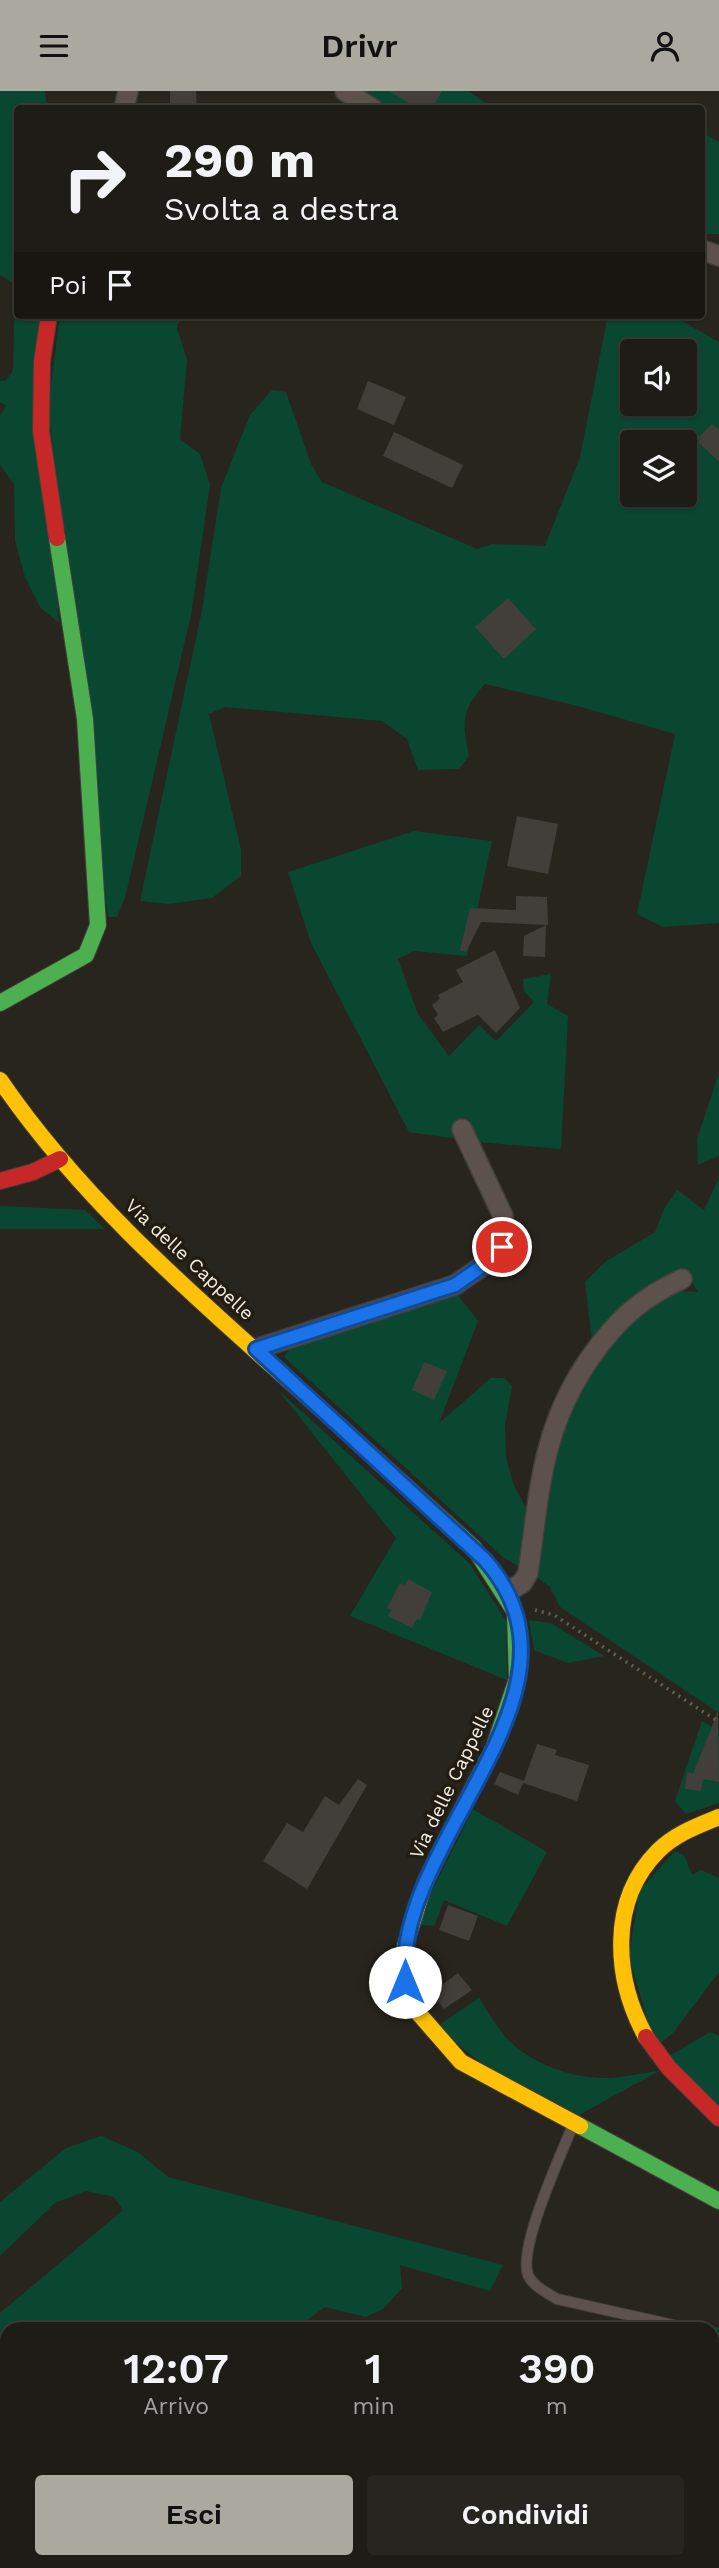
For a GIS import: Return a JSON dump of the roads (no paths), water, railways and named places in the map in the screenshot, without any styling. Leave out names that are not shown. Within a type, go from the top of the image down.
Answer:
[{"type":"main road","points":[[0,1003],[86,955],[98,925],[85,719],[41,431],[43,362],[49,319]]},
{"type":"main road","name":"Via delle Cappelle","points":[[0,1080],[60,1159],[127,1229],[515,1588],[521,1650],[515,1696],[504,1727],[436,1859],[416,1904],[404,1949],[405,1982],[415,2016],[439,2046],[472,2068],[719,2201]]},
{"type":"main road","points":[[0,1181],[33,1173],[60,1159]]},
{"type":"main road","points":[[719,1817],[687,1830],[650,1858],[636,1876],[628,1895],[620,1937],[624,1981],[630,2004],[645,2036],[667,2066],[719,2118]]},
{"type":"street","points":[[345,91],[367,105]]},
{"type":"street","points":[[256,1349],[455,1285],[491,1260],[502,1247],[503,1216],[462,1129]]},
{"type":"street","points":[[515,1588],[528,1573],[543,1466],[556,1419],[566,1395],[610,1330],[633,1306],[682,1279]]},
{"type":"lane","points":[[574,2121],[530,2237],[525,2260],[529,2277],[557,2299],[660,2322]]}]
